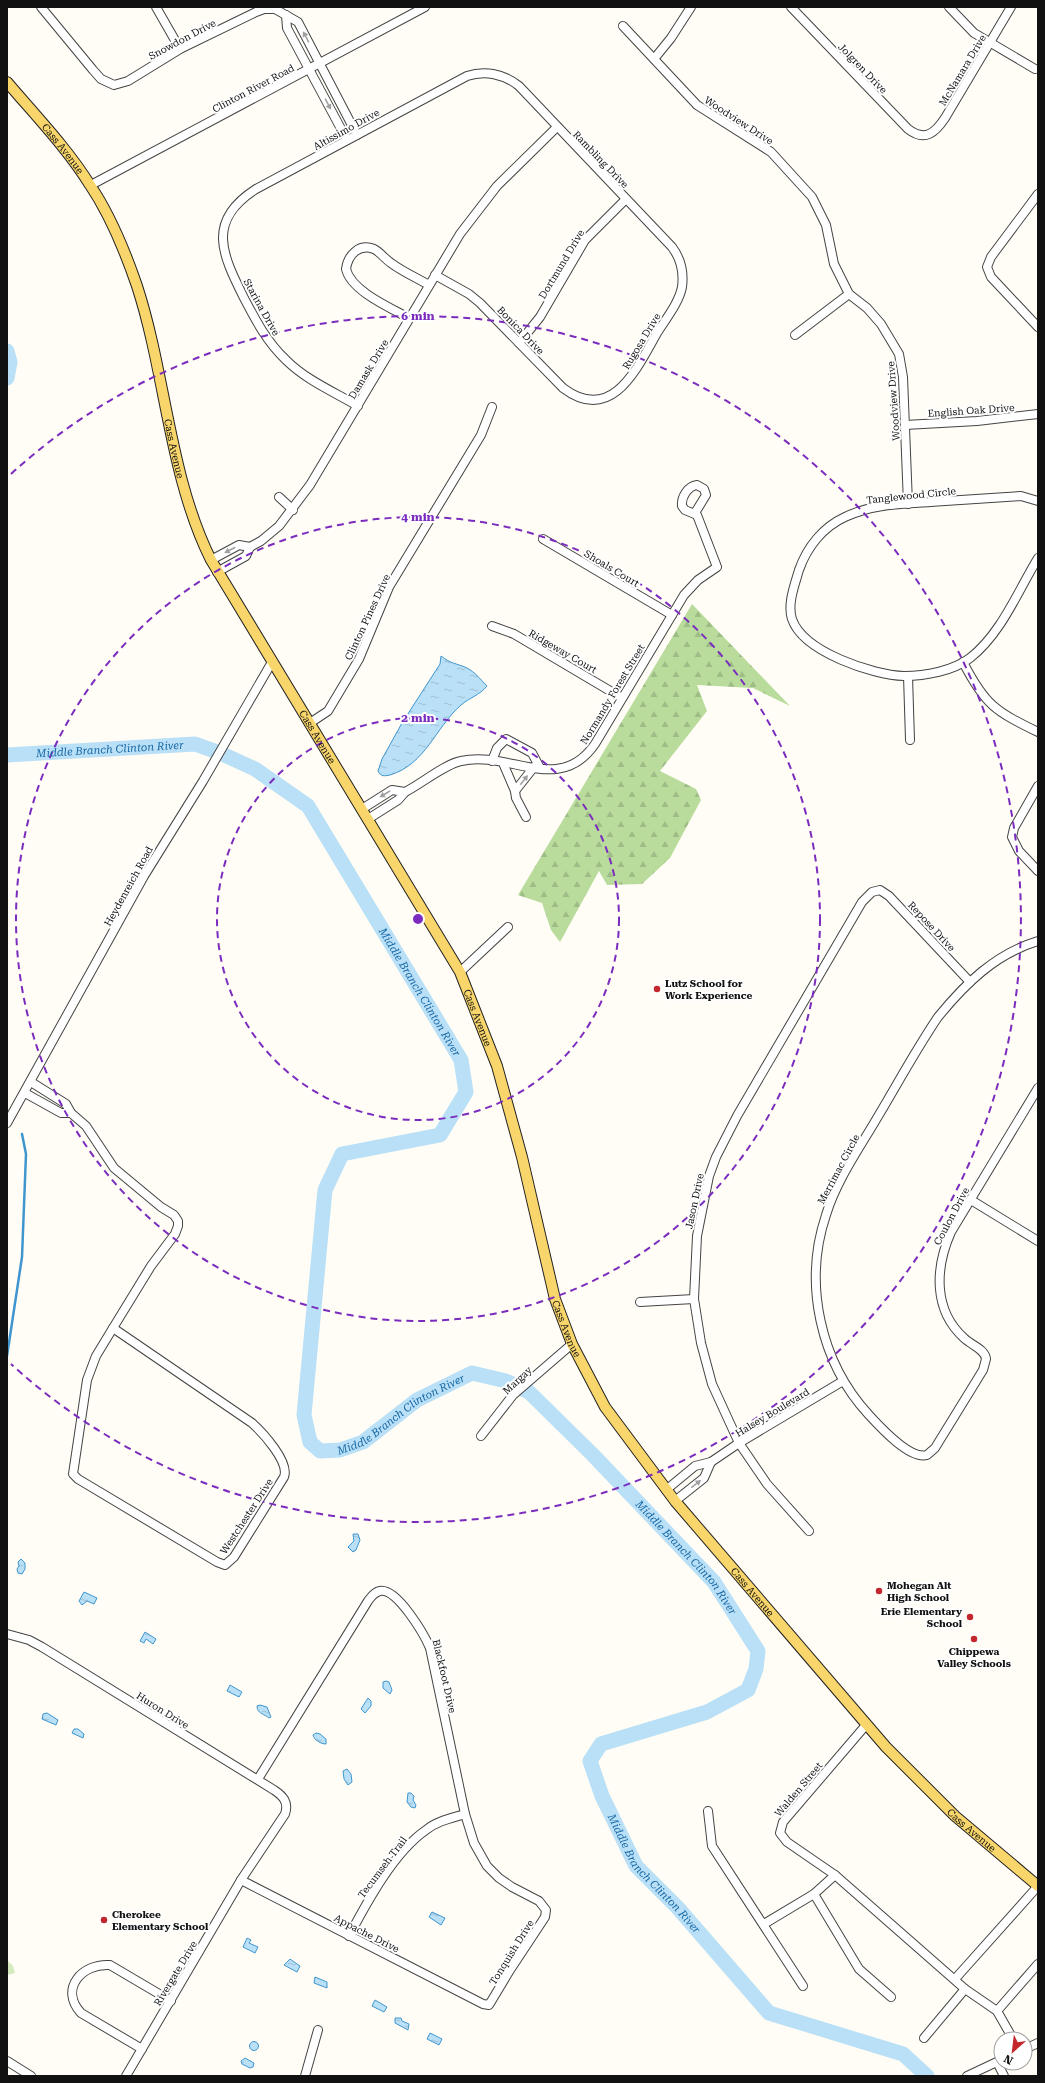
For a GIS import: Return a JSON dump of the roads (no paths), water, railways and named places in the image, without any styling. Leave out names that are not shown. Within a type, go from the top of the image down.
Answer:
[{"type":"main road","name":"Cass Avenue","points":[[7,82],[65,150],[91,185],[116,230],[138,288],[187,499],[196,528],[210,560],[460,972],[497,1066],[522,1157],[548,1274],[572,1344],[605,1407],[675,1501],[866,1725],[923,1786],[1038,1886]]},
{"type":"street","name":"Snowdon Drive","points":[[41,7],[93,70],[109,83],[119,84],[128,81],[180,50],[264,9],[275,9],[298,22],[357,135]]},
{"type":"street","points":[[156,7],[180,50]]},
{"type":"street","name":"Clinton River Road","points":[[91,185],[425,7]]},
{"type":"street","points":[[654,59],[671,38],[691,7]]},
{"type":"street","name":"Jolgren Drive","points":[[791,7],[908,129],[918,136],[925,137]]},
{"type":"street","points":[[949,7],[971,30],[1035,69]]},
{"type":"street","name":"McNamara Drive","points":[[925,137],[934,132],[945,118],[1011,7]]},
{"type":"street","points":[[286,16],[287,28],[347,140]]},
{"type":"street","name":"Woodview Drive","points":[[623,26],[697,105],[761,144],[781,161],[812,197],[822,214],[828,233],[834,264],[849,294],[867,308],[882,324],[896,347],[903,369],[908,504]]},
{"type":"street","name":"Altissimo Drive","points":[[224,224],[232,210],[250,193],[467,76],[480,73],[491,74]]},
{"type":"street","name":"Rambling Drive","points":[[491,74],[503,77],[515,83],[672,247],[680,261],[682,272]]},
{"type":"street","name":"Damask Drive","points":[[217,572],[246,556],[250,547],[269,535],[293,510],[358,406],[460,234],[489,195],[557,127]]},
{"type":"street","points":[[1038,194],[991,257],[986,267],[991,277],[1038,327]]},
{"type":"street","name":"Dortmund Drive","points":[[519,343],[540,317],[585,240],[626,199]]},
{"type":"street","name":"Starina Drive","points":[[224,224],[222,240],[226,262],[267,339],[292,366],[358,406]]},
{"type":"street","points":[[409,318],[355,284],[346,269],[349,258],[354,252],[361,248],[373,249],[391,263],[429,285]]},
{"type":"street","name":"Rugosa Drive","points":[[591,399],[614,394],[628,381],[680,293],[682,272]]},
{"type":"street","name":"Bonica Drive","points":[[435,275],[475,298],[563,388],[578,397],[591,399]]},
{"type":"street","points":[[795,335],[849,294]]},
{"type":"street","name":"Clinton Pines Drive","points":[[310,723],[328,711],[359,659],[386,594],[480,435],[492,407]]},
{"type":"street","name":"English Oak Drive","points":[[905,425],[983,421],[1038,414]]},
{"type":"street","name":"Tanglewood Circle","points":[[1038,501],[1020,496],[908,504],[873,508],[854,513],[836,522],[821,534],[811,547],[800,568],[793,594],[791,610],[792,618],[798,628],[813,644],[826,652],[856,664],[892,674],[908,676],[936,672],[963,662],[985,643],[998,626],[1038,558]]},
{"type":"street","points":[[279,497],[293,510]]},
{"type":"street","name":"Normandy Forest Street","points":[[368,819],[398,800],[405,792],[454,763],[476,759],[564,769],[582,760],[595,744],[672,615],[693,584],[717,567],[697,515],[694,513]]},
{"type":"street","name":"Shoals Court","points":[[543,539],[672,615]]},
{"type":"street","points":[[210,560],[239,545],[250,547]]},
{"type":"street","name":"Ridgeway Court","points":[[492,626],[514,634],[622,698]]},
{"type":"street","name":"Heydenreich Road","points":[[7,1123],[144,876],[203,781],[272,662]]},
{"type":"street","points":[[963,662],[983,697],[992,706],[1007,716],[1038,732]]},
{"type":"street","points":[[908,676],[910,740]]},
{"type":"street","points":[[492,761],[497,748],[506,740],[532,753],[537,767],[515,791]]},
{"type":"street","points":[[503,763],[526,817]]},
{"type":"street","points":[[1038,786],[1014,828],[1012,837],[1019,851],[1038,871]]},
{"type":"street","name":"Normandy Forest Street","points":[[362,809],[392,790],[405,792]]},
{"type":"street","name":"Repose Drive","points":[[876,890],[884,892],[889,896],[970,982]]},
{"type":"street","name":"Jason Drive","points":[[809,1531],[767,1484],[739,1443],[724,1414],[708,1373],[698,1329],[694,1299],[697,1236],[709,1176],[716,1157],[737,1116],[862,902],[868,895],[876,890]]},
{"type":"street","points":[[460,972],[508,927]]},
{"type":"street","name":"Merrimac Circle","points":[[927,1455],[916,1455],[899,1444],[863,1409],[843,1381],[822,1332],[817,1301],[817,1263],[821,1234],[826,1215],[845,1172],[932,1026],[956,995],[996,960],[1038,941]]},
{"type":"street","name":"Westchester Drive","points":[[31,1082],[66,1104],[71,1113],[86,1126],[114,1168],[161,1207],[174,1215],[178,1221],[175,1234],[151,1266],[113,1328],[96,1356],[87,1380],[73,1474],[78,1479],[217,1562],[225,1565],[234,1557],[284,1477],[286,1473],[284,1466],[271,1443],[252,1423],[113,1328]]},
{"type":"street","name":"Coulon Drive","points":[[927,1455],[935,1448],[983,1370],[986,1359],[983,1352],[965,1339],[952,1324],[945,1309],[939,1284],[940,1259],[944,1248],[971,1200],[1038,1088]]},
{"type":"street","name":"Westchester Drive","points":[[25,1093],[61,1113],[71,1113]]},
{"type":"street","points":[[46,1105],[52,1095]]},
{"type":"street","points":[[971,1200],[1038,1241]]},
{"type":"street","points":[[640,1302],[694,1299]]},
{"type":"street","name":"Margay","points":[[482,1436],[513,1395],[572,1344]]},
{"type":"street","name":"Halsey Boulevard","points":[[666,1490],[695,1466],[711,1462],[739,1443],[843,1381]]},
{"type":"street","name":"Halsey Boulevard","points":[[675,1501],[704,1478],[711,1462]]},
{"type":"street","name":"Blackfoot Drive","points":[[258,1779],[368,1601],[373,1594],[380,1591],[387,1592],[396,1598],[416,1621],[425,1634],[430,1648],[465,1814],[474,1843],[487,1866],[512,1887],[542,1904]]},
{"type":"street","name":"Huron Drive","points":[[7,1634],[29,1640],[42,1647],[258,1779],[283,1797],[286,1810],[280,1820]]},
{"type":"street","name":"Walden Street","points":[[866,1725],[780,1828],[780,1833],[783,1838],[835,1875],[965,1989],[997,2011],[1009,2031]]},
{"type":"street","points":[[708,1811],[712,1846],[803,1986]]},
{"type":"street","name":"Tecumseh Trail","points":[[349,1936],[373,1893],[410,1844],[427,1829],[436,1824],[465,1814]]},
{"type":"street","name":"Rivergate Drive","points":[[126,2076],[241,1880],[280,1820]]},
{"type":"street","points":[[764,1924],[814,1894],[835,1875]]},
{"type":"street","name":"Appache Drive","points":[[241,1880],[483,2004]]},
{"type":"street","points":[[955,1979],[1038,1886]]},
{"type":"street","points":[[814,1894],[859,1969],[891,1997]]},
{"type":"street","name":"Tonquish Drive","points":[[483,2004],[489,2005],[493,2001],[510,1970],[545,1917],[546,1910],[542,1904]]},
{"type":"street","points":[[997,2011],[1038,1964]]},
{"type":"street","points":[[142,2049],[86,2016],[77,2008],[73,1993],[77,1978],[90,1968],[110,1965],[171,2001]]},
{"type":"street","points":[[924,2038],[965,1989]]},
{"type":"street","points":[[304,2076],[318,2030]]},
{"type":"street","points":[[7,2061],[31,2076]]},
{"type":"street","points":[[967,2076],[993,2064]]},
{"type":"water","points":[[441,656],[470,670],[487,686],[481,692],[467,700],[452,714],[413,763],[402,770],[384,776],[378,771],[382,759],[402,723],[440,664]]},
{"type":"water","points":[[353,1534],[358,1534],[360,1540],[356,1550],[353,1552],[348,1547],[354,1541]]},
{"type":"water","points":[[21,1559],[25,1563],[25,1569],[22,1574],[18,1573],[17,1569],[19,1566],[18,1562]]},
{"type":"water","points":[[84,1592],[97,1598],[94,1604],[87,1601],[82,1605],[79,1601]]},
{"type":"water","points":[[145,1632],[156,1639],[153,1644],[146,1639],[144,1643],[140,1641]]},
{"type":"water","points":[[383,1682],[389,1682],[392,1690],[390,1694],[383,1688]]},
{"type":"water","points":[[230,1685],[242,1692],[239,1697],[227,1691]]},
{"type":"water","points":[[368,1698],[371,1701],[371,1706],[365,1713],[361,1709]]},
{"type":"water","points":[[260,1705],[267,1707],[271,1717],[269,1718],[258,1711],[257,1706]]},
{"type":"water","points":[[47,1713],[58,1720],[56,1725],[42,1719],[43,1714]]},
{"type":"water","points":[[74,1729],[78,1729],[84,1734],[83,1738],[72,1733]]},
{"type":"water","points":[[316,1733],[320,1734],[326,1739],[326,1744],[315,1739],[313,1735]]},
{"type":"water","points":[[347,1769],[351,1774],[352,1782],[348,1785],[344,1779],[343,1771]]},
{"type":"water","points":[[408,1793],[411,1793],[414,1796],[413,1800],[416,1805],[415,1808],[411,1807],[407,1802]]},
{"type":"water","points":[[432,1912],[445,1918],[441,1925],[429,1917]]},
{"type":"water","points":[[247,1938],[251,1940],[249,1943],[258,1947],[255,1953],[243,1947]]},
{"type":"water","points":[[290,1959],[300,1966],[297,1972],[284,1965]]},
{"type":"water","points":[[315,1977],[327,1982],[327,1988],[314,1983]]},
{"type":"water","points":[[375,2000],[387,2007],[384,2012],[372,2006]]},
{"type":"water","points":[[395,2018],[401,2018],[402,2021],[409,2024],[408,2030],[395,2023]]},
{"type":"water","points":[[430,2033],[442,2039],[439,2045],[427,2039]]},
{"type":"water","points":[[252,2042],[256,2042],[258,2046],[256,2050],[252,2050],[250,2048],[250,2044]]},
{"type":"water","points":[[245,2058],[254,2063],[253,2067],[250,2068],[242,2064],[241,2061]]},
{"type":"waterway","name":"Middle Branch Clinton River","points":[[7,351],[10,362],[7,378]]},
{"type":"waterway","name":"Middle Branch Clinton River","points":[[7,755],[195,744],[220,753],[255,769],[308,806],[461,1060],[466,1092],[440,1135],[342,1154],[325,1190],[304,1415],[310,1442],[320,1451],[340,1450],[363,1442],[417,1400],[472,1373],[506,1381],[529,1392],[593,1455],[714,1582],[758,1651],[756,1669],[748,1690],[707,1712],[601,1744],[590,1761],[602,1796],[636,1866],[678,1908],[769,2013],[903,2054],[927,2076]]},
{"type":"waterway","points":[[7,1356],[22,1257],[26,1154],[22,1134]]},
{"type":"place","name":"Lutz School for Work Experience","points":[[657,989]]},
{"type":"place","name":"Mohegan Alt High School","points":[[879,1591]]},
{"type":"place","name":"Erie Elementary School","points":[[970,1617]]},
{"type":"place","name":"Chippewa Valley Schools","points":[[974,1639]]},
{"type":"place","name":"Cherokee Elementary School","points":[[104,1920]]}]
